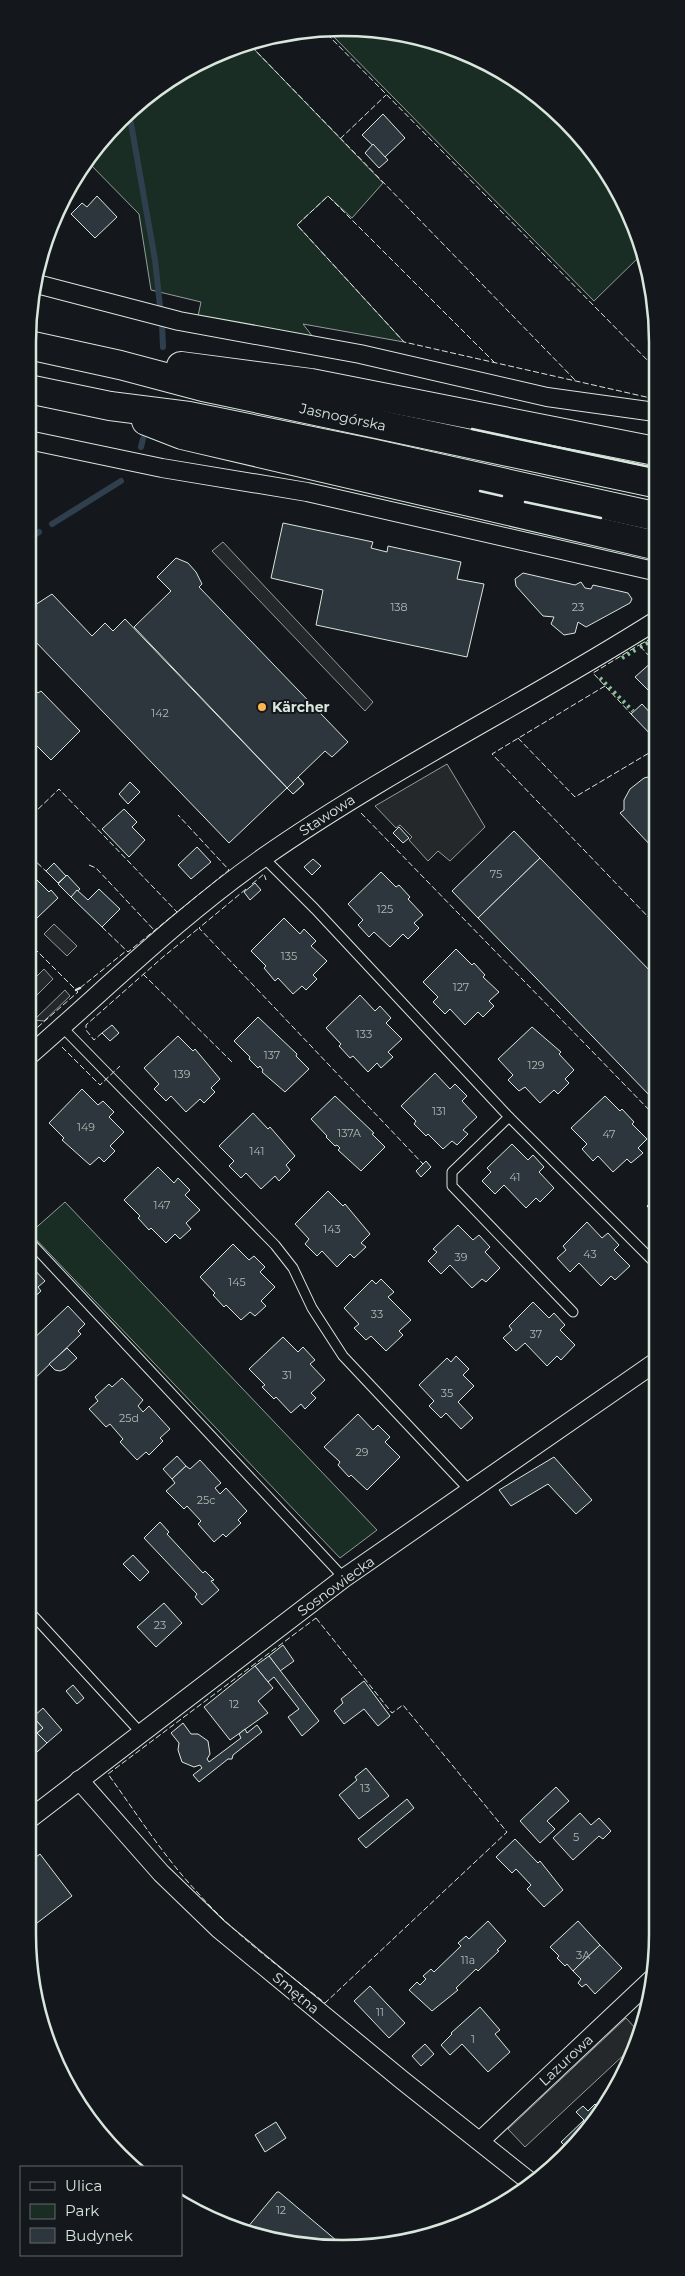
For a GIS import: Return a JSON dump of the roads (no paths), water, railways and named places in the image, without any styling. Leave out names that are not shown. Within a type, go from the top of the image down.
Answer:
[{"type":"main road","name":"Jasnogórska","points":[[36,347],[120,365],[203,387],[649,482]]},
{"type":"main road","points":[[120,365],[181,366],[311,384],[649,450]]},
{"type":"main road","points":[[36,391],[110,406],[189,416],[371,453],[649,515]]},
{"type":"main road","points":[[110,406],[182,435],[649,545]]},
{"type":"street","points":[[42,285],[180,320],[360,354],[548,397],[649,411]]},
{"type":"street","points":[[36,442],[162,468],[307,492],[649,570]]},
{"type":"street","name":"Stawowa","points":[[36,1050],[210,897],[263,857],[353,797],[400,772],[590,662],[649,625]]},
{"type":"street","name":"Sosnowiecka","points":[[36,1814],[344,1578],[649,1367]]},
{"type":"street","name":"Smętna","points":[[79,1780],[161,1873],[219,1929],[402,2080],[526,2178]]},
{"type":"street","name":"Lazurowa","points":[[480,2142],[644,1987]]},
{"type":"lane","points":[[263,857],[322,916],[509,1117],[649,1257]]},
{"type":"lane","points":[[62,1027],[275,1244],[293,1268],[312,1308],[343,1356],[470,1491]]},
{"type":"lane","points":[[509,1117],[452,1172],[452,1186],[573,1312]]},
{"type":"lane","points":[[36,1248],[344,1578]]},
{"type":"lane","points":[[36,1619],[141,1734]]},
{"type":"waterway","points":[[131,122],[155,260],[160,306]]},
{"type":"waterway","points":[[162,324],[163,347]]},
{"type":"waterway","points":[[141,447],[143,439]]},
{"type":"waterway","points":[[52,524],[121,481]]},
{"type":"place","name":"Kärcher","points":[[262,707]]}]
